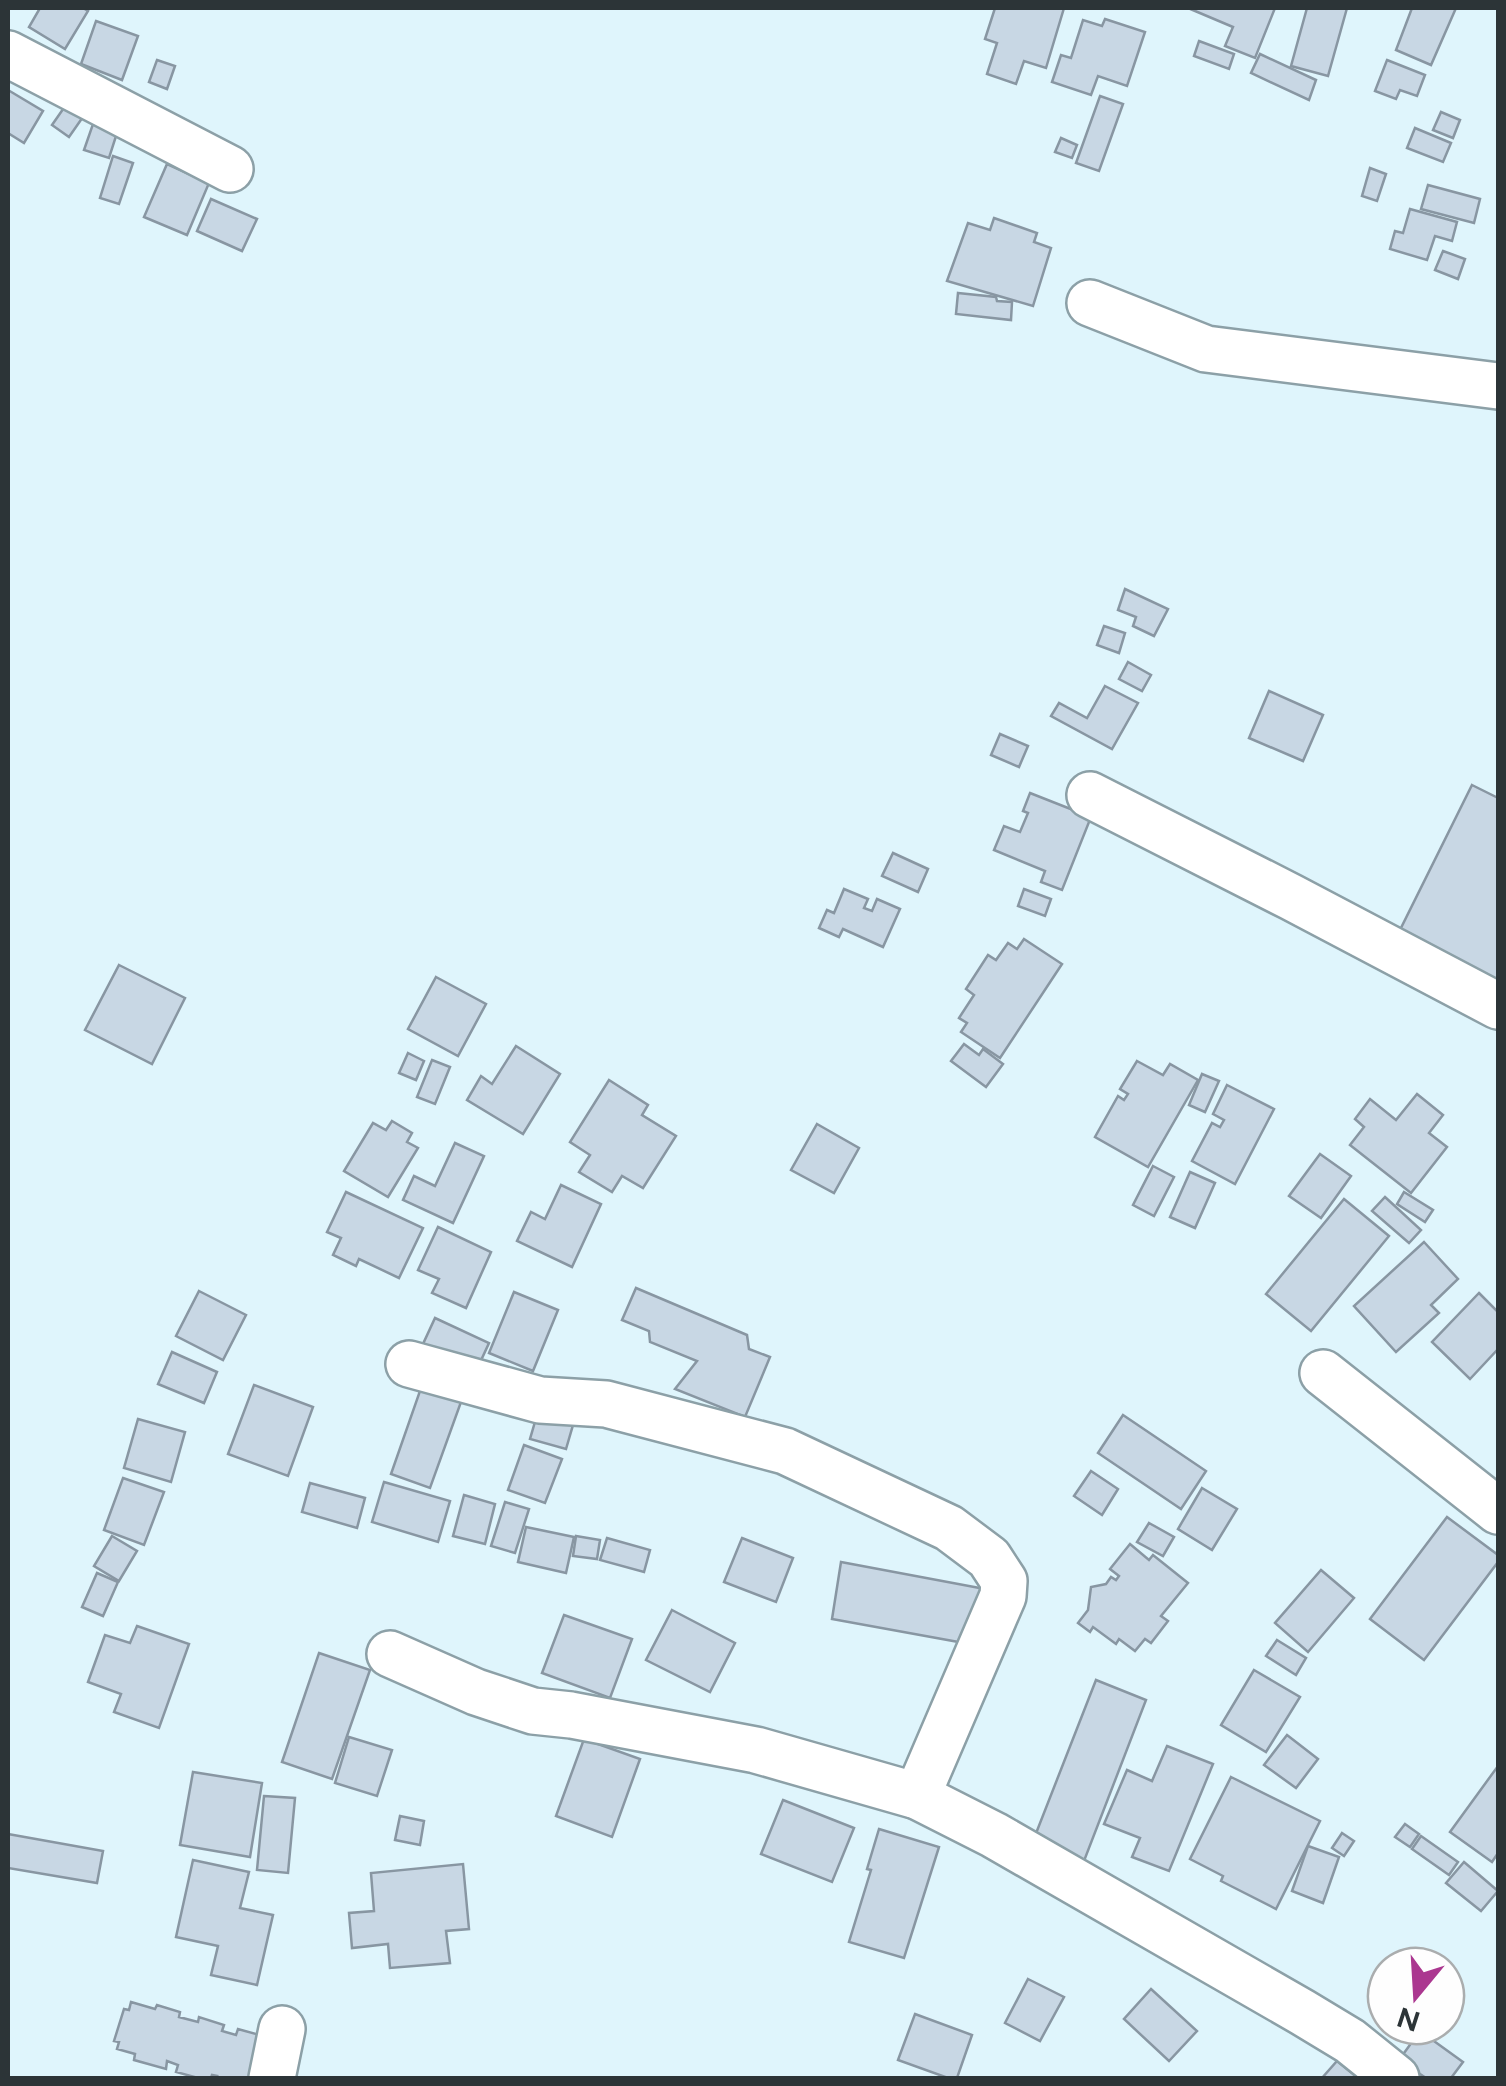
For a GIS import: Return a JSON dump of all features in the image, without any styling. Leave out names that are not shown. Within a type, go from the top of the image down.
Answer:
[{"type":"street","points":[[8,54],[230,169]]},
{"type":"street","points":[[1090,303],[1206,349],[1498,386]]},
{"type":"street","points":[[1090,795],[1498,1006]]},
{"type":"street","points":[[409,1364],[540,1400],[606,1404],[785,1451],[949,1528],[989,1558],[1004,1581],[1002,1596],[916,1796]]},
{"type":"street","points":[[1323,1373],[1498,1510]]},
{"type":"street","points":[[390,1654],[476,1692],[533,1711],[756,1750],[916,1796],[994,1835],[1318,2022],[1350,2041],[1396,2078]]},
{"type":"street","points":[[272,2078],[282,2029]]},
{"type":"building","points":[[40,8],[88,11],[65,49],[29,27]]},
{"type":"building","points":[[995,8],[1064,8],[1046,68],[1024,61],[1016,84],[987,74],[997,43],[985,39]]},
{"type":"building","points":[[1188,8],[1275,8],[1255,58],[1225,46],[1233,27]]},
{"type":"building","points":[[1307,8],[1347,8],[1328,76],[1291,66]]},
{"type":"building","points":[[1412,8],[1456,8],[1431,65],[1396,50]]},
{"type":"building","points":[[1105,19],[1145,32],[1127,86],[1098,76],[1091,95],[1052,82],[1061,55],[1071,58],[1083,20],[1102,26]]},
{"type":"building","points":[[96,21],[138,36],[122,80],[81,64]]},
{"type":"building","points":[[1199,41],[1234,54],[1229,69],[1194,56]]},
{"type":"building","points":[[1260,54],[1316,80],[1309,100],[1251,73]]},
{"type":"building","points":[[157,60],[175,66],[167,89],[149,82]]},
{"type":"building","points":[[1387,60],[1425,75],[1417,96],[1400,90],[1396,99],[1375,91]]},
{"type":"building","points":[[8,90],[43,111],[24,143],[8,133]]},
{"type":"building","points":[[1100,96],[1123,104],[1099,171],[1076,163]]},
{"type":"building","points":[[68,102],[85,114],[69,137],[52,125]]},
{"type":"building","points":[[1441,112],[1460,120],[1453,138],[1433,130]]},
{"type":"building","points":[[93,124],[117,133],[109,158],[84,150]]},
{"type":"building","points":[[1415,128],[1451,143],[1443,162],[1407,148]]},
{"type":"building","points":[[1061,138],[1077,145],[1072,158],[1055,152]]},
{"type":"building","points":[[113,156],[133,163],[119,204],[100,198]]},
{"type":"building","points":[[167,164],[209,183],[187,235],[144,217]]},
{"type":"building","points":[[1370,168],[1386,174],[1377,201],[1362,196]]},
{"type":"building","points":[[1428,185],[1480,199],[1474,223],[1421,209]]},
{"type":"building","points":[[211,199],[257,219],[242,251],[197,231]]},
{"type":"building","points":[[1410,209],[1457,222],[1452,241],[1435,236],[1427,260],[1390,249],[1395,231],[1403,233]]},
{"type":"building","points":[[994,218],[1037,233],[1034,242],[1051,248],[1033,306],[947,281],[968,223],[990,230]]},
{"type":"building","points":[[1443,251],[1465,259],[1458,279],[1435,270]]},
{"type":"building","points":[[958,293],[1012,302],[1011,320],[956,314]]},
{"type":"building","points":[[1125,589],[1168,609],[1154,636],[1133,626],[1136,617],[1118,610]]},
{"type":"building","points":[[1104,626],[1125,633],[1119,653],[1097,645]]},
{"type":"building","points":[[1128,662],[1151,675],[1142,691],[1119,679]]},
{"type":"building","points":[[1105,686],[1138,703],[1112,749],[1051,716],[1059,703],[1087,718]]},
{"type":"building","points":[[1269,691],[1323,715],[1303,761],[1249,738]]},
{"type":"building","points":[[1000,734],[1028,746],[1019,767],[991,755]]},
{"type":"building","points":[[1472,785],[1498,798],[1498,984],[1398,934]]},
{"type":"building","points":[[1030,793],[1091,817],[1062,890],[1041,882],[1045,871],[994,850],[1004,826],[1020,832],[1028,813],[1023,811]]},
{"type":"building","points":[[893,853],[928,869],[918,892],[882,876]]},
{"type":"building","points":[[844,889],[868,899],[864,908],[872,911],[877,899],[900,909],[883,947],[843,929],[839,937],[819,928],[827,910],[834,913]]},
{"type":"building","points":[[1024,889],[1051,899],[1045,916],[1018,906]]},
{"type":"building","points":[[1024,939],[1062,964],[1000,1058],[961,1032],[967,1023],[959,1018],[974,995],[966,989],[988,955],[996,960],[1008,943],[1017,949]]},
{"type":"building","points":[[119,965],[185,998],[152,1064],[85,1030]]},
{"type":"building","points":[[436,977],[486,1004],[458,1056],[408,1029]]},
{"type":"building","points":[[964,1044],[979,1055],[983,1049],[1003,1064],[986,1087],[951,1061]]},
{"type":"building","points":[[516,1046],[560,1074],[523,1134],[467,1100],[481,1076],[492,1084]]},
{"type":"building","points":[[408,1053],[424,1061],[416,1080],[399,1073]]},
{"type":"building","points":[[432,1060],[450,1067],[435,1104],[417,1097]]},
{"type":"building","points":[[1137,1061],[1163,1075],[1170,1064],[1198,1080],[1148,1167],[1095,1137],[1118,1096],[1124,1100],[1128,1094],[1120,1089]]},
{"type":"building","points":[[1202,1074],[1219,1081],[1205,1112],[1189,1105]]},
{"type":"building","points":[[609,1080],[648,1105],[642,1115],[676,1136],[643,1188],[622,1176],[612,1192],[579,1172],[590,1155],[570,1142]]},
{"type":"building","points":[[1227,1085],[1274,1109],[1235,1184],[1192,1161],[1212,1123],[1220,1127],[1224,1120],[1213,1114]]},
{"type":"building","points":[[1417,1094],[1443,1115],[1429,1133],[1447,1147],[1411,1193],[1350,1145],[1364,1127],[1355,1119],[1370,1099],[1396,1120]]},
{"type":"building","points":[[392,1121],[412,1133],[407,1142],[418,1148],[388,1197],[344,1171],[373,1123],[386,1130]]},
{"type":"building","points":[[817,1124],[859,1148],[834,1193],[791,1170]]},
{"type":"building","points":[[455,1143],[484,1156],[453,1223],[403,1200],[414,1176],[435,1186]]},
{"type":"building","points":[[1320,1154],[1351,1176],[1321,1218],[1289,1196]]},
{"type":"building","points":[[1153,1166],[1174,1177],[1154,1216],[1133,1205]]},
{"type":"building","points":[[1190,1172],[1215,1183],[1195,1228],[1170,1217]]},
{"type":"building","points":[[561,1185],[601,1204],[572,1267],[517,1241],[531,1212],[545,1219]]},
{"type":"building","points":[[346,1192],[423,1228],[399,1278],[359,1259],[356,1266],[333,1255],[341,1238],[327,1232]]},
{"type":"building","points":[[1404,1192],[1433,1210],[1425,1222],[1397,1204]]},
{"type":"building","points":[[1385,1197],[1421,1230],[1409,1243],[1372,1211]]},
{"type":"building","points":[[1344,1199],[1389,1236],[1311,1331],[1266,1294]]},
{"type":"building","points":[[438,1227],[491,1252],[466,1308],[432,1293],[439,1279],[418,1270]]},
{"type":"building","points":[[1424,1242],[1458,1279],[1431,1305],[1439,1313],[1396,1352],[1354,1306]]},
{"type":"building","points":[[636,1288],[747,1335],[749,1349],[770,1357],[745,1417],[675,1389],[697,1361],[650,1342],[649,1331],[622,1320]]},
{"type":"building","points":[[199,1291],[246,1315],[223,1360],[176,1336]]},
{"type":"building","points":[[514,1292],[558,1310],[533,1371],[489,1353]]},
{"type":"building","points":[[1479,1293],[1498,1312],[1498,1349],[1470,1379],[1432,1342]]},
{"type":"building","points":[[435,1318],[489,1343],[477,1369],[423,1344]]},
{"type":"building","points":[[172,1352],[217,1372],[204,1403],[158,1384]]},
{"type":"building","points":[[254,1385],[313,1407],[288,1476],[228,1454]]},
{"type":"building","points":[[421,1388],[461,1402],[430,1488],[391,1474]]},
{"type":"building","points":[[537,1415],[573,1425],[566,1449],[530,1439]]},
{"type":"building","points":[[1123,1415],[1206,1471],[1181,1509],[1098,1453]]},
{"type":"building","points":[[138,1419],[185,1432],[171,1482],[124,1468]]},
{"type":"building","points":[[524,1445],[562,1459],[545,1503],[508,1490]]},
{"type":"building","points":[[1091,1471],[1118,1489],[1102,1515],[1074,1496]]},
{"type":"building","points":[[123,1478],[164,1492],[144,1545],[104,1530]]},
{"type":"building","points":[[384,1482],[450,1501],[438,1542],[372,1522]]},
{"type":"building","points":[[310,1483],[365,1498],[357,1528],[302,1512]]},
{"type":"building","points":[[1202,1488],[1237,1509],[1212,1550],[1178,1529]]},
{"type":"building","points":[[464,1495],[495,1504],[485,1544],[453,1536]]},
{"type":"building","points":[[505,1502],[529,1509],[515,1553],[491,1546]]},
{"type":"building","points":[[1447,1517],[1498,1555],[1498,1562],[1424,1660],[1370,1619]]},
{"type":"building","points":[[1149,1523],[1174,1537],[1163,1556],[1137,1542]]},
{"type":"building","points":[[526,1527],[574,1537],[566,1573],[518,1562]]},
{"type":"building","points":[[112,1536],[137,1551],[119,1581],[94,1566]]},
{"type":"building","points":[[576,1536],[600,1540],[597,1559],[573,1556]]},
{"type":"building","points":[[607,1538],[650,1550],[644,1572],[600,1560]]},
{"type":"building","points":[[742,1538],[793,1558],[776,1602],[724,1582]]},
{"type":"building","points":[[1130,1544],[1149,1560],[1153,1555],[1188,1583],[1161,1616],[1168,1621],[1151,1643],[1145,1639],[1135,1651],[1119,1639],[1116,1644],[1093,1627],[1090,1632],[1078,1623],[1088,1610],[1091,1587],[1106,1584],[1111,1577],[1116,1580],[1119,1576],[1110,1569]]},
{"type":"building","points":[[841,1562],[985,1589],[975,1645],[832,1619]]},
{"type":"building","points":[[1321,1570],[1354,1598],[1308,1652],[1275,1623]]},
{"type":"building","points":[[97,1573],[118,1582],[103,1616],[82,1607]]},
{"type":"building","points":[[672,1610],[735,1643],[710,1692],[646,1660]]},
{"type":"building","points":[[564,1615],[632,1639],[610,1698],[542,1673]]},
{"type":"building","points":[[137,1626],[189,1644],[159,1728],[114,1712],[121,1694],[88,1682],[105,1635],[130,1643]]},
{"type":"building","points":[[1277,1640],[1306,1658],[1296,1675],[1266,1656]]},
{"type":"building","points":[[319,1653],[370,1670],[332,1779],[282,1762]]},
{"type":"building","points":[[1254,1670],[1300,1697],[1266,1752],[1221,1725]]},
{"type":"building","points":[[1096,1680],[1146,1700],[1084,1861],[1033,1841]]},
{"type":"building","points":[[1287,1735],[1318,1759],[1296,1788],[1264,1765]]},
{"type":"building","points":[[349,1737],[392,1750],[377,1796],[335,1783]]},
{"type":"building","points":[[584,1739],[640,1759],[612,1837],[556,1816]]},
{"type":"building","points":[[1167,1746],[1213,1764],[1169,1871],[1132,1857],[1140,1838],[1104,1824],[1127,1770],[1152,1781]]},
{"type":"building","points":[[1498,1766],[1498,1853],[1492,1862],[1450,1832]]},
{"type":"building","points":[[193,1772],[262,1783],[250,1857],[180,1845]]},
{"type":"building","points":[[1231,1777],[1320,1821],[1276,1909],[1221,1881],[1223,1876],[1190,1859]]},
{"type":"building","points":[[264,1796],[295,1798],[288,1873],[257,1870]]},
{"type":"building","points":[[783,1800],[854,1828],[832,1882],[761,1854]]},
{"type":"building","points":[[400,1816],[424,1821],[420,1845],[395,1840]]},
{"type":"building","points":[[1405,1824],[1419,1834],[1410,1847],[1395,1837]]},
{"type":"building","points":[[879,1829],[939,1847],[904,1958],[849,1942]]},
{"type":"building","points":[[1342,1833],[1354,1841],[1344,1856],[1332,1848]]},
{"type":"building","points":[[8,1834],[103,1851],[97,1883],[8,1868]]},
{"type":"building","points":[[1421,1836],[1458,1862],[1449,1875],[1412,1849]]},
{"type":"building","points":[[1308,1846],[1339,1857],[1323,1903],[1292,1891]]},
{"type":"building","points":[[193,1860],[249,1872],[240,1908],[273,1915],[257,1985],[211,1975],[218,1946],[176,1937]]},
{"type":"building","points":[[1464,1862],[1498,1891],[1481,1911],[1446,1883]]},
{"type":"building","points":[[463,1864],[469,1929],[446,1931],[450,1963],[390,1968],[388,1944],[352,1948],[349,1913],[374,1911],[371,1873]]},
{"type":"building","points":[[1028,1979],[1064,1997],[1040,2041],[1005,2023]]},
{"type":"building","points":[[1151,1989],[1197,2031],[1169,2061],[1124,2019]]},
{"type":"building","points":[[131,2002],[155,2009],[157,2005],[198,2022],[199,2017],[224,2025],[222,2031],[236,2035],[238,2029],[263,2036],[250,2078],[198,2078],[176,2072],[178,2065],[167,2061],[166,2069],[134,2060],[135,2054],[117,2049],[119,2042],[114,2041],[124,2009],[129,2010]]},
{"type":"building","points":[[915,2014],[972,2035],[957,2078],[898,2060]]},
{"type":"building","points":[[1409,2046],[1441,2046],[1463,2062],[1451,2078],[1426,2078],[1399,2060]]},
{"type":"building","points":[[1337,2061],[1358,2078],[1322,2078]]}]
